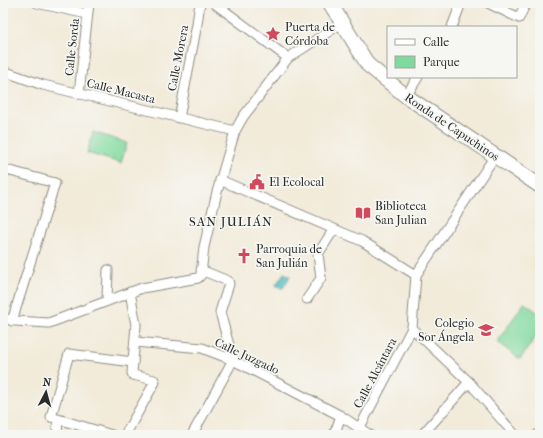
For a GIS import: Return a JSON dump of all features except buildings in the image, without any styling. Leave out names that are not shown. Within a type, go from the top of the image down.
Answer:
[{"type":"main road","name":"Ronda de Capuchinos","points":[[330,3],[368,65],[406,96],[540,186]]},
{"type":"street","points":[[37,3],[87,14]]},
{"type":"street","name":"Calle Sorda","points":[[80,94],[88,3]]},
{"type":"street","name":"Calle Morera","points":[[179,118],[200,3]]},
{"type":"street","points":[[214,3],[288,58]]},
{"type":"street","points":[[452,26],[461,3]]},
{"type":"street","points":[[488,3],[519,18],[526,3]]},
{"type":"street","points":[[3,169],[55,183],[7,319],[49,323],[130,292],[161,284],[198,278],[220,180],[234,131],[288,58],[342,23]]},
{"type":"street","name":"Calle Macasta","points":[[3,71],[43,85],[234,131]]},
{"type":"street","points":[[406,96],[417,78]]},
{"type":"street","points":[[495,156],[416,276],[412,328],[470,382],[515,435]]},
{"type":"street","points":[[220,180],[362,241],[416,276]]},
{"type":"street","points":[[307,299],[321,278],[318,254],[334,228]]},
{"type":"street","points":[[107,301],[108,270]]},
{"type":"street","points":[[192,435],[233,360],[220,312],[229,284],[228,281],[201,270]]},
{"type":"street","points":[[125,435],[155,382],[154,380],[133,375],[132,362],[136,325],[130,292]]},
{"type":"street","name":"Calle Alcántara","points":[[359,429],[412,328]]},
{"type":"street","name":"Calle Juzgado","points":[[135,342],[202,348],[233,360],[341,416],[370,435]]},
{"type":"street","points":[[112,435],[51,417],[69,354],[132,362]]},
{"type":"street","points":[[422,435],[470,382]]},
{"type":"street","points":[[334,435],[341,416]]},
{"type":"street","points":[[57,435],[58,420]]},
{"type":"green space","points":[[93,132],[127,143],[121,163],[87,153]]},
{"type":"green space","points":[[524,303],[540,314],[540,331],[520,359],[497,342]]},
{"type":"water","points":[[284,273],[290,276],[283,288],[281,288],[276,285]]},
{"type":"place","name":"Puerta de Córdoba","points":[[273,34]]},
{"type":"place","name":"El Ecolocal","points":[[257,182]]},
{"type":"place","name":"Biblioteca San Julian","points":[[363,213]]},
{"type":"place","name":"Parroquia de San Julián","points":[[244,256]]},
{"type":"place","name":"Colegio Sor Ángela","points":[[486,330]]},
{"type":"district","name":"SAN JULIÁN","points":[[231,221]]}]
